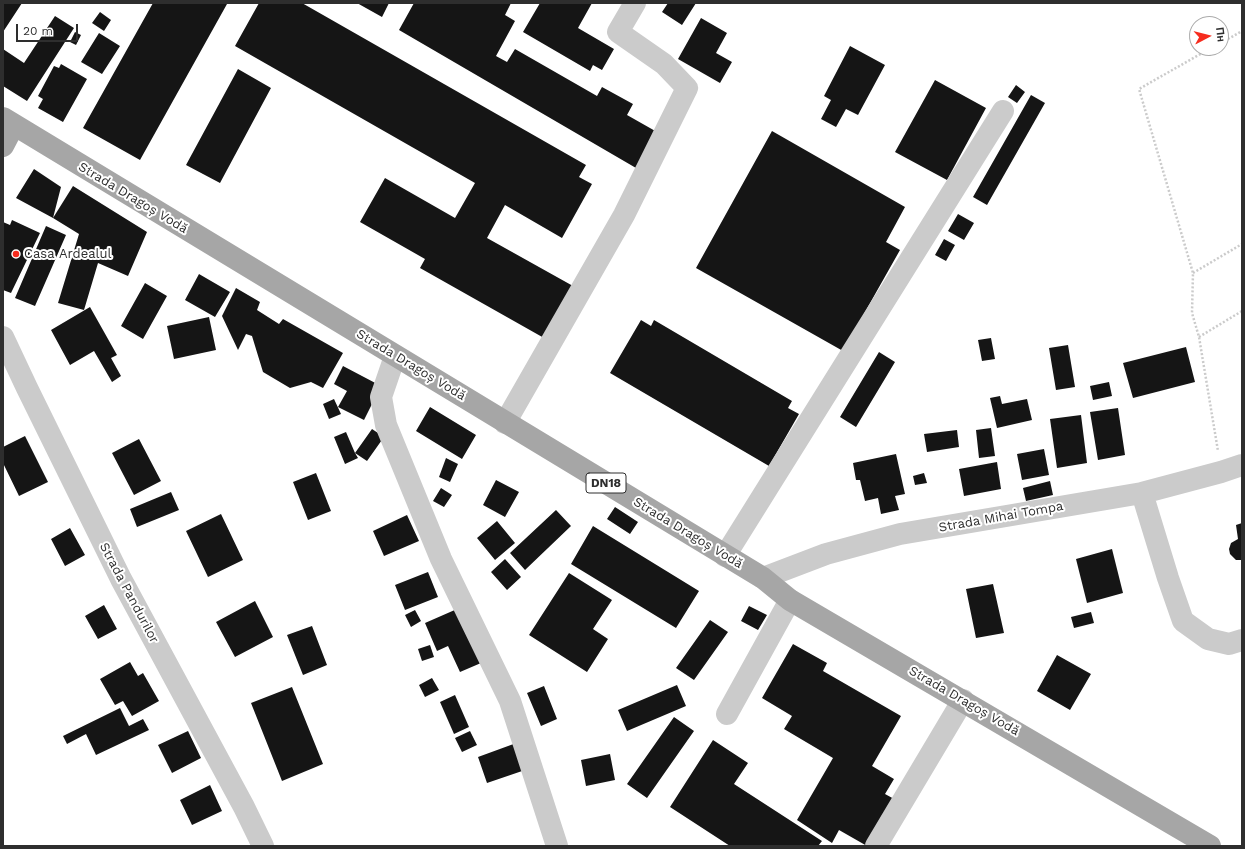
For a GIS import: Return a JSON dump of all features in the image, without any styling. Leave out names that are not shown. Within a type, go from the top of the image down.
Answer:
[{"type":"main road","name":"Strada Dragoș Vodă","points":[[9,121],[763,578],[790,600],[1210,846]]},
{"type":"main road","points":[[3,146],[9,121]]},
{"type":"street","points":[[506,423],[624,215],[686,88],[664,64],[618,32],[635,3]]},
{"type":"street","points":[[725,556],[1002,110]]},
{"type":"street","name":"Strada Pandurilor","points":[[3,337],[30,396],[121,579],[244,807],[263,846]]},
{"type":"street","points":[[395,356],[381,397],[386,425],[440,559],[510,701],[557,846]]},
{"type":"street","name":"Strada Mihai Tompa","points":[[763,578],[826,554],[900,534],[1142,493],[1242,465]]},
{"type":"street","points":[[1142,493],[1183,621],[1208,639],[1229,644],[1242,640]]},
{"type":"street","points":[[727,714],[790,600]]},
{"type":"street","points":[[876,846],[963,700]]},
{"type":"path","points":[[1229,38],[1242,31]]},
{"type":"path","points":[[1198,56],[1139,89],[1193,274],[1192,313],[1200,337],[1221,472]]},
{"type":"path","points":[[1193,274],[1242,244]]},
{"type":"path","points":[[1200,337],[1242,311]]},
{"type":"building","points":[[3,3],[22,3],[3,32]]},
{"type":"building","points":[[153,3],[227,4],[140,160],[83,128]]},
{"type":"building","points":[[259,3],[302,3],[586,165],[579,177],[592,184],[562,238],[505,205],[487,238],[573,286],[544,338],[420,268],[425,259],[360,222],[385,178],[455,218],[475,183],[235,46]]},
{"type":"building","points":[[357,3],[389,3],[382,17]]},
{"type":"building","points":[[414,3],[511,3],[505,15],[515,21],[496,56],[507,62],[515,49],[597,96],[602,87],[633,104],[627,115],[657,132],[636,168],[399,30]]},
{"type":"building","points":[[540,3],[592,3],[578,28],[614,49],[602,70],[593,65],[590,71],[523,32]]},
{"type":"building","points":[[668,3],[696,3],[682,25],[662,12]]},
{"type":"building","points":[[100,12],[111,20],[104,31],[92,23]]},
{"type":"building","points":[[55,16],[74,28],[27,101],[3,86],[3,49],[24,63]]},
{"type":"building","points":[[701,18],[727,33],[716,53],[732,62],[720,83],[678,59]]},
{"type":"building","points":[[75,32],[81,35],[76,45],[70,42]]},
{"type":"building","points":[[99,33],[120,46],[102,74],[81,62]]},
{"type":"building","points":[[850,46],[885,65],[858,115],[846,109],[836,127],[821,119],[831,100],[824,96]]},
{"type":"building","points":[[61,64],[87,79],[63,122],[38,108],[43,99],[38,96],[54,66],[59,68]]},
{"type":"building","points":[[238,69],[271,88],[220,183],[186,165]]},
{"type":"building","points":[[935,80],[986,108],[947,180],[895,152]]},
{"type":"building","points":[[1016,85],[1025,92],[1017,103],[1008,97]]},
{"type":"building","points":[[1031,95],[1045,103],[987,205],[973,197]]},
{"type":"building","points":[[772,131],[905,207],[886,242],[900,250],[843,351],[696,268]]},
{"type":"building","points":[[34,169],[61,187],[53,218],[16,198]]},
{"type":"building","points":[[73,186],[147,232],[128,276],[98,263],[84,310],[58,303],[79,234],[53,218]]},
{"type":"building","points":[[958,214],[974,223],[964,240],[948,231]]},
{"type":"building","name":"Casa Ardealul","points":[[12,220],[40,233],[11,293],[3,290],[3,222],[10,225]]},
{"type":"building","points":[[46,226],[66,235],[35,306],[15,298]]},
{"type":"building","points":[[944,239],[955,245],[946,261],[935,255]]},
{"type":"building","points":[[199,274],[230,292],[215,317],[185,300]]},
{"type":"building","points":[[145,283],[167,296],[143,339],[121,326]]},
{"type":"building","points":[[236,288],[260,302],[257,310],[279,324],[283,319],[343,353],[323,388],[311,382],[290,388],[263,372],[252,336],[246,334],[238,350],[222,316]]},
{"type":"building","points":[[90,307],[117,355],[111,358],[121,376],[112,382],[94,351],[70,365],[51,330]]},
{"type":"building","points":[[209,317],[216,350],[174,359],[167,326]]},
{"type":"building","points":[[641,320],[651,326],[654,320],[792,401],[788,408],[799,414],[769,466],[610,373]]},
{"type":"building","points":[[991,338],[995,359],[982,361],[978,340]]},
{"type":"building","points":[[1068,345],[1075,387],[1056,390],[1049,348]]},
{"type":"building","points":[[1186,347],[1195,382],[1133,398],[1123,363]]},
{"type":"building","points":[[879,352],[895,362],[856,427],[840,417]]},
{"type":"building","points":[[343,366],[381,386],[364,420],[338,407],[347,391],[334,384]]},
{"type":"building","points":[[1109,382],[1112,396],[1093,400],[1090,386]]},
{"type":"building","points":[[1000,396],[1002,404],[1027,399],[1032,420],[997,428],[990,398]]},
{"type":"building","points":[[334,399],[341,414],[329,419],[323,404]]},
{"type":"building","points":[[430,407],[476,435],[462,459],[416,431]]},
{"type":"building","points":[[1118,408],[1125,455],[1098,460],[1090,412]]},
{"type":"building","points":[[1081,415],[1087,463],[1057,468],[1050,419]]},
{"type":"building","points":[[991,428],[995,456],[979,458],[976,430]]},
{"type":"building","points":[[372,429],[384,437],[367,461],[355,453]]},
{"type":"building","points":[[957,430],[959,447],[927,452],[924,434]]},
{"type":"building","points":[[346,432],[358,458],[345,464],[334,437]]},
{"type":"building","points":[[25,436],[48,482],[19,496],[3,463],[3,447]]},
{"type":"building","points":[[139,439],[161,481],[134,495],[112,453]]},
{"type":"building","points":[[1044,449],[1049,475],[1022,480],[1017,454]]},
{"type":"building","points":[[896,454],[905,494],[895,496],[899,510],[881,514],[878,498],[865,501],[860,480],[856,480],[853,463]]},
{"type":"building","points":[[446,458],[458,464],[450,482],[439,477]]},
{"type":"building","points":[[997,462],[1001,489],[964,496],[959,469]]},
{"type":"building","points":[[316,473],[331,511],[308,520],[293,482]]},
{"type":"building","points":[[924,473],[927,483],[915,485],[913,476]]},
{"type":"building","points":[[496,480],[519,492],[505,517],[483,505]]},
{"type":"building","points":[[1050,481],[1053,495],[1026,501],[1023,488]]},
{"type":"building","points":[[441,488],[452,495],[444,507],[433,501]]},
{"type":"building","points":[[171,492],[179,510],[137,527],[130,509]]},
{"type":"building","points":[[615,507],[638,522],[630,534],[607,519]]},
{"type":"building","points":[[556,510],[571,526],[525,570],[510,553]]},
{"type":"building","points":[[221,514],[243,560],[208,577],[186,531]]},
{"type":"building","points":[[407,515],[419,541],[384,556],[373,531]]},
{"type":"building","points":[[497,521],[515,543],[495,560],[477,538]]},
{"type":"building","points":[[1242,523],[1242,560],[1236,560],[1230,554],[1229,549],[1231,543],[1238,539],[1236,525]]},
{"type":"building","points":[[593,526],[699,591],[676,628],[571,564]]},
{"type":"building","points":[[70,528],[85,555],[65,566],[51,539]]},
{"type":"building","points":[[1112,549],[1123,593],[1087,603],[1076,559]]},
{"type":"building","points":[[505,559],[521,577],[507,590],[491,572]]},
{"type":"building","points":[[428,572],[438,597],[405,610],[395,585]]},
{"type":"building","points":[[569,573],[612,600],[593,629],[608,639],[587,672],[529,635]]},
{"type":"building","points":[[993,584],[1004,633],[976,638],[966,589]]},
{"type":"building","points":[[255,601],[273,637],[235,657],[216,622]]},
{"type":"building","points":[[104,605],[117,629],[98,639],[85,616]]},
{"type":"building","points":[[749,606],[767,615],[758,630],[741,621]]},
{"type":"building","points":[[457,609],[481,663],[460,672],[448,646],[437,651],[425,623]]},
{"type":"building","points":[[415,610],[421,621],[411,627],[405,615]]},
{"type":"building","points":[[1091,612],[1094,623],[1074,628],[1071,617]]},
{"type":"building","points":[[710,620],[728,632],[694,680],[676,668]]},
{"type":"building","points":[[312,626],[327,665],[303,675],[287,635]]},
{"type":"building","points":[[793,644],[827,663],[823,671],[901,716],[872,766],[894,779],[885,794],[896,800],[867,846],[839,830],[832,843],[797,820],[833,758],[784,729],[792,716],[762,698]]},
{"type":"building","points":[[430,645],[434,657],[422,661],[418,649]]},
{"type":"building","points":[[1057,655],[1091,674],[1070,710],[1037,691]]},
{"type":"building","points":[[130,662],[138,676],[143,673],[159,701],[132,716],[123,701],[115,705],[100,679]]},
{"type":"building","points":[[432,678],[439,690],[425,697],[419,685]]},
{"type":"building","points":[[677,685],[686,706],[627,731],[618,710]]},
{"type":"building","points":[[544,686],[557,719],[541,726],[527,693]]},
{"type":"building","points":[[292,687],[323,764],[282,781],[251,703]]},
{"type":"building","points":[[455,695],[469,727],[454,734],[440,702]]},
{"type":"building","points":[[120,708],[129,726],[143,719],[149,730],[96,755],[86,734],[67,744],[63,736]]},
{"type":"building","points":[[674,717],[694,731],[647,798],[627,784]]},
{"type":"building","points":[[188,731],[201,758],[172,773],[158,745]]},
{"type":"building","points":[[470,731],[477,745],[462,752],[455,738]]},
{"type":"building","points":[[713,740],[748,763],[734,784],[822,841],[818,846],[730,846],[670,807]]},
{"type":"building","points":[[519,742],[528,769],[487,783],[478,757]]},
{"type":"building","points":[[610,754],[615,780],[586,786],[581,760]]},
{"type":"building","points":[[210,785],[222,811],[192,825],[180,800]]},
{"type":"place","name":"Casa Ardealul","points":[[16,254]]}]
